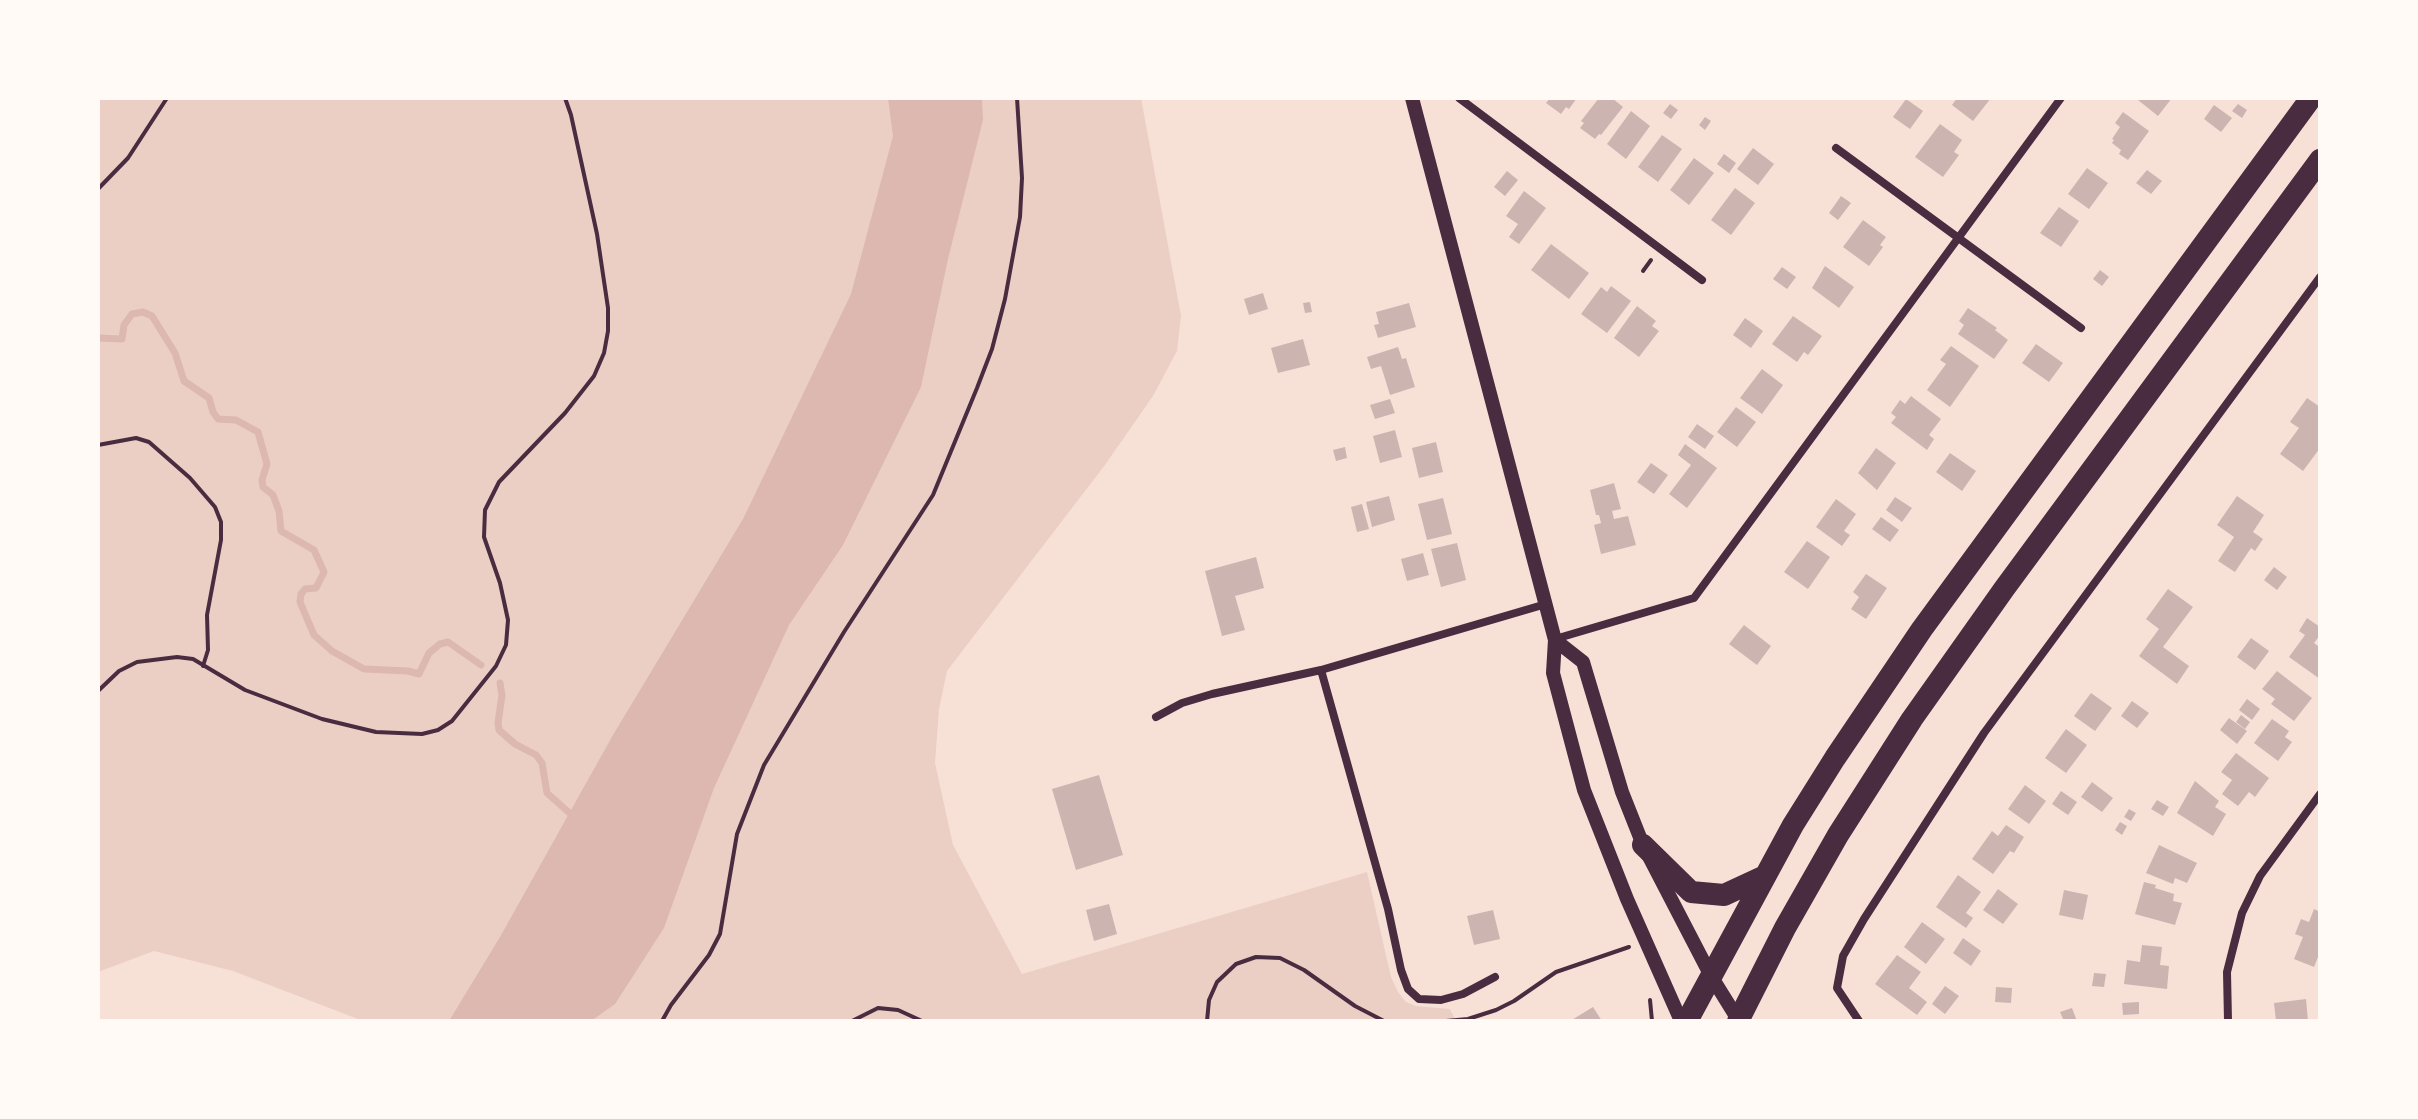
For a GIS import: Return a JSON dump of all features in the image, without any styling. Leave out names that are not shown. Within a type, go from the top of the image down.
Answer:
[{"type":"highway","points":[[1684,1021],[1835,758],[1922,629],[2311,98]]},
{"type":"highway","points":[[1738,1021],[1785,928],[1838,835],[1912,719],[2320,160]]},
{"type":"highway","points":[[1643,845],[1691,892],[1724,895],[1765,876]]},
{"type":"street","points":[[1412,98],[1555,640],[1553,673],[1584,790],[1627,899],[1684,1021]]},
{"type":"street","points":[[1459,98],[1702,280]]},
{"type":"street","points":[[1555,640],[1694,598],[2061,98]]},
{"type":"street","points":[[1836,148],[2081,328]]},
{"type":"street","points":[[1859,1021],[1837,988],[1843,956],[1864,919],[1984,733],[2320,277]]},
{"type":"street","points":[[1156,717],[1182,703],[1212,694],[1321,670],[1546,604]]},
{"type":"street","points":[[1555,640],[1583,662],[1622,792],[1643,845],[1738,1021]]},
{"type":"street","points":[[1321,670],[1408,989],[1419,999],[1441,1000],[1463,994],[1495,977]]},
{"type":"street","points":[[2228,1021],[2227,972],[2242,913],[2260,876],[2320,794]]},
{"type":"path","points":[[98,189],[128,158],[167,98]]},
{"type":"path","points":[[98,691],[119,671],[137,662],[177,657],[193,659],[245,690],[322,719],[376,732],[422,734],[438,730],[452,721],[496,666],[506,645],[508,620],[500,583],[484,537],[485,510],[499,482],[565,413],[594,376],[604,353],[608,331],[608,308],[597,234],[565,98]]},
{"type":"path","points":[[662,1021],[709,955],[720,934],[737,834],[764,765],[844,632],[933,495],[982,375],[1005,299],[1020,217],[1022,178],[1017,98]]},
{"type":"path","points":[[98,445],[136,438],[149,442],[198,486],[215,507],[221,522],[221,540],[207,615],[208,650],[203,666]]},
{"type":"path","points":[[1446,1021],[1468,1019],[1496,1010],[1556,972],[1629,946]]},
{"type":"path","points":[[1207,1021],[1209,1000],[1217,982],[1236,964],[1256,957],[1280,958],[1304,970],[1355,1006],[1384,1021]]},
{"type":"path","points":[[852,1021],[878,1008],[898,1010],[922,1021]]},
{"type":"shaded area","points":[[98,98],[1141,98],[1181,316],[1177,351],[1153,396],[1105,465],[947,671],[939,709],[935,763],[953,845],[1022,974],[1367,872],[1391,977],[1398,992],[1406,1002],[1416,1006],[1450,1009],[1456,1021],[363,1021],[233,971],[154,951],[98,972]]},
{"type":"shaded area","points":[[888,98],[982,98],[983,120],[948,259],[921,387],[843,545],[789,625],[714,788],[664,928],[615,1004],[591,1021],[449,1021],[500,937],[613,735],[743,519],[851,294],[893,136]]},
{"type":"building","points":[[1550,98],[1577,98],[1561,114],[1546,103]]},
{"type":"building","points":[[1599,98],[1612,98],[1623,107],[1595,139],[1580,128],[1584,123],[1581,121]]},
{"type":"building","points":[[1957,98],[1991,98],[1973,121],[1952,105]]},
{"type":"building","points":[[2172,98],[2158,116],[2138,100]]},
{"type":"building","points":[[1906,99],[1923,111],[1910,129],[1893,117]]},
{"type":"building","points":[[1670,104],[1678,110],[1671,119],[1663,113]]},
{"type":"building","points":[[2238,104],[2247,110],[2242,118],[2232,111]]},
{"type":"building","points":[[2214,105],[2232,118],[2221,132],[2204,119]]},
{"type":"building","points":[[1631,111],[1650,126],[1626,159],[1607,144]]},
{"type":"building","points":[[2123,112],[2149,131],[2128,160],[2119,154],[2121,150],[2112,143],[2120,127],[2115,123]]},
{"type":"building","points":[[1705,117],[1711,121],[1705,130],[1699,125]]},
{"type":"building","points":[[1940,124],[1962,140],[1954,152],[1959,155],[1943,177],[1915,157]]},
{"type":"building","points":[[1662,135],[1682,149],[1658,182],[1638,167]]},
{"type":"building","points":[[1753,148],[1774,164],[1758,185],[1737,169]]},
{"type":"building","points":[[1724,154],[1736,163],[1729,173],[1717,164]]},
{"type":"building","points":[[1694,158],[1714,173],[1689,205],[1670,190]]},
{"type":"building","points":[[2087,168],[2108,183],[2089,209],[2068,194]]},
{"type":"building","points":[[2147,170],[2162,181],[2151,194],[2136,183]]},
{"type":"building","points":[[1507,171],[1518,180],[1505,196],[1494,187]]},
{"type":"building","points":[[1735,188],[1755,203],[1731,235],[1711,220]]},
{"type":"building","points":[[1524,191],[1546,208],[1519,244],[1509,237],[1518,224],[1506,216]]},
{"type":"building","points":[[1841,196],[1851,203],[1838,220],[1829,213]]},
{"type":"building","points":[[2059,207],[2079,221],[2061,247],[2040,233]]},
{"type":"building","points":[[1863,220],[1886,237],[1880,245],[1883,247],[1869,266],[1843,247]]},
{"type":"building","points":[[1551,244],[1589,273],[1569,299],[1531,270]]},
{"type":"building","points":[[1825,266],[1854,287],[1839,308],[1812,288]]},
{"type":"building","points":[[1782,267],[1796,277],[1787,289],[1773,279]]},
{"type":"building","points":[[2100,270],[2109,277],[2102,286],[2093,279]]},
{"type":"building","points":[[1611,286],[1631,301],[1607,333],[1581,314],[1601,287],[1607,292]]},
{"type":"building","points":[[1263,293],[1268,309],[1249,315],[1244,299]]},
{"type":"building","points":[[1310,302],[1312,312],[1305,313],[1303,303]]},
{"type":"building","points":[[1409,303],[1416,327],[1378,338],[1374,325],[1379,324],[1376,312]]},
{"type":"building","points":[[1637,306],[1656,321],[1652,326],[1659,331],[1639,357],[1614,338]]},
{"type":"building","points":[[1968,308],[1997,328],[1995,330],[2008,340],[1994,359],[1958,334],[1964,325],[1959,321]]},
{"type":"building","points":[[1793,316],[1822,336],[1808,355],[1804,352],[1797,362],[1772,344]]},
{"type":"building","points":[[1745,318],[1763,331],[1751,348],[1733,335]]},
{"type":"building","points":[[1303,339],[1310,365],[1278,373],[1271,348]]},
{"type":"building","points":[[2036,344],[2063,363],[2049,382],[2022,363]]},
{"type":"building","points":[[1951,346],[1979,366],[1950,407],[1927,390],[1946,364],[1940,360]]},
{"type":"building","points":[[1398,347],[1402,359],[1406,358],[1415,387],[1390,395],[1381,366],[1371,369],[1367,357]]},
{"type":"building","points":[[1762,369],[1783,385],[1762,414],[1740,398]]},
{"type":"building","points":[[1911,396],[1941,419],[1929,435],[1934,439],[1927,450],[1891,423],[1896,417],[1891,413],[1900,400],[1905,404]]},
{"type":"building","points":[[2307,398],[2320,407],[2320,448],[2303,471],[2280,454],[2299,428],[2290,422]]},
{"type":"building","points":[[1390,399],[1395,413],[1375,419],[1370,405]]},
{"type":"building","points":[[1736,407],[1756,422],[1737,447],[1717,432]]},
{"type":"building","points":[[1697,424],[1714,436],[1705,449],[1688,437]]},
{"type":"building","points":[[1395,430],[1402,457],[1380,463],[1373,436]]},
{"type":"building","points":[[1436,442],[1443,472],[1419,478],[1412,448]]},
{"type":"building","points":[[1685,444],[1717,468],[1687,508],[1669,494],[1691,465],[1678,455]]},
{"type":"building","points":[[1345,447],[1347,458],[1336,461],[1333,450]]},
{"type":"building","points":[[1876,448],[1896,463],[1877,490],[1858,473]]},
{"type":"building","points":[[1950,453],[1976,471],[1962,491],[1936,472]]},
{"type":"building","points":[[1651,463],[1668,475],[1654,494],[1637,482]]},
{"type":"building","points":[[1614,483],[1621,509],[1612,511],[1614,519],[1628,516],[1636,545],[1601,554],[1594,525],[1601,523],[1590,490]]},
{"type":"building","points":[[1389,496],[1395,520],[1372,527],[1366,502]]},
{"type":"building","points":[[2237,496],[2264,515],[2253,532],[2263,539],[2255,551],[2251,548],[2235,572],[2218,561],[2234,537],[2217,525]]},
{"type":"building","points":[[1895,497],[1912,508],[1902,522],[1886,510]]},
{"type":"building","points":[[1443,498],[1452,534],[1427,540],[1418,504]]},
{"type":"building","points":[[1836,499],[1856,514],[1844,531],[1850,535],[1842,546],[1816,527]]},
{"type":"building","points":[[1362,504],[1369,529],[1357,532],[1351,507]]},
{"type":"building","points":[[1881,517],[1899,530],[1890,542],[1872,529]]},
{"type":"building","points":[[1807,541],[1830,557],[1808,589],[1784,572]]},
{"type":"building","points":[[1457,543],[1466,580],[1441,587],[1431,549]]},
{"type":"building","points":[[1423,553],[1429,575],[1407,581],[1401,559]]},
{"type":"building","points":[[1256,557],[1264,588],[1235,596],[1245,630],[1222,636],[1205,571]]},
{"type":"building","points":[[2274,567],[2287,577],[2277,590],[2264,580]]},
{"type":"building","points":[[1866,574],[1887,588],[1866,619],[1851,609],[1859,597],[1853,592]]},
{"type":"building","points":[[2168,589],[2193,607],[2163,647],[2189,666],[2177,684],[2139,656],[2159,629],[2146,619]]},
{"type":"building","points":[[2307,618],[2320,627],[2320,635],[2314,643],[2318,646],[2320,643],[2320,679],[2289,657],[2305,635],[2299,631]]},
{"type":"building","points":[[1744,625],[1771,646],[1757,665],[1729,644]]},
{"type":"building","points":[[2251,638],[2269,651],[2255,670],[2237,657]]},
{"type":"building","points":[[2277,671],[2312,698],[2294,721],[2271,704],[2275,699],[2262,689]]},
{"type":"building","points":[[2091,693],[2112,708],[2095,731],[2074,716]]},
{"type":"building","points":[[2247,699],[2260,709],[2252,720],[2239,710]]},
{"type":"building","points":[[2132,701],[2149,713],[2137,728],[2121,716]]},
{"type":"building","points":[[2241,715],[2250,722],[2245,729],[2236,722]]},
{"type":"building","points":[[2229,718],[2247,731],[2237,744],[2220,730]]},
{"type":"building","points":[[2272,719],[2289,731],[2285,737],[2292,742],[2278,761],[2254,743]]},
{"type":"building","points":[[2066,729],[2087,745],[2066,773],[2045,758]]},
{"type":"building","points":[[2236,753],[2269,778],[2255,797],[2249,792],[2238,806],[2222,794],[2232,780],[2221,772]]},
{"type":"building","points":[[1099,775],[1123,855],[1076,870],[1052,789]]},
{"type":"building","points":[[2195,781],[2219,801],[2215,807],[2226,814],[2213,836],[2177,813]]},
{"type":"building","points":[[2092,782],[2113,798],[2102,812],[2081,797]]},
{"type":"building","points":[[2025,785],[2046,801],[2029,824],[2008,809]]},
{"type":"building","points":[[2061,791],[2077,802],[2068,815],[2052,804]]},
{"type":"building","points":[[2157,800],[2169,807],[2163,816],[2151,809]]},
{"type":"building","points":[[2129,809],[2136,813],[2131,821],[2124,817]]},
{"type":"building","points":[[2120,822],[2127,826],[2122,835],[2115,830]]},
{"type":"building","points":[[2006,825],[2024,837],[2014,853],[2010,851],[1993,874],[1972,859],[1992,831],[1998,836]]},
{"type":"building","points":[[2159,845],[2197,863],[2187,883],[2175,878],[2173,884],[2146,873]]},
{"type":"building","points":[[1958,875],[1981,892],[1966,913],[1973,918],[1966,928],[1936,907]]},
{"type":"building","points":[[2144,882],[2174,894],[2173,901],[2182,903],[2175,925],[2135,914]]},
{"type":"building","points":[[1998,889],[2018,904],[2003,924],[1983,910]]},
{"type":"building","points":[[2064,890],[2088,895],[2083,920],[2059,915]]},
{"type":"building","points":[[1109,904],[1117,934],[1094,941],[1086,910]]},
{"type":"building","points":[[2314,909],[2320,912],[2320,952],[2314,967],[2294,959],[2303,937],[2295,934],[2301,919],[2309,922]]},
{"type":"building","points":[[1493,910],[1500,939],[1474,945],[1467,916]]},
{"type":"building","points":[[1922,922],[1945,939],[1926,964],[1904,947]]},
{"type":"building","points":[[1963,938],[1981,951],[1971,966],[1953,953]]},
{"type":"building","points":[[2142,945],[2162,947],[2160,965],[2169,966],[2167,989],[2124,984],[2127,960],[2140,962]]},
{"type":"building","points":[[1897,955],[1921,972],[1909,988],[1927,1002],[1917,1015],[1875,984]]},
{"type":"building","points":[[2094,973],[2106,974],[2104,987],[2092,986]]},
{"type":"building","points":[[1945,986],[1959,996],[1945,1014],[1932,1004]]},
{"type":"building","points":[[1996,987],[2012,988],[2011,1003],[1995,1002]]},
{"type":"building","points":[[2306,999],[2308,1021],[2276,1021],[2274,1003]]},
{"type":"building","points":[[2139,1002],[2139,1014],[2123,1015],[2122,1003]]},
{"type":"building","points":[[1593,1007],[1602,1021],[1570,1021]]},
{"type":"building","points":[[2072,1008],[2077,1021],[2064,1021],[2060,1012]]},
{"type":"waterway","points":[[98,338],[122,339],[124,325],[132,314],[143,312],[152,316],[175,353],[184,381],[209,398],[218,419],[236,420],[258,432],[267,464],[263,487],[273,495],[281,531],[314,550],[324,572],[316,588],[305,589],[300,602],[314,635],[332,651],[364,669],[419,674],[429,653],[448,642],[481,665]]},
{"type":"waterway","points":[[500,683],[499,730],[515,744],[536,755],[542,763],[547,793],[574,817]]}]
